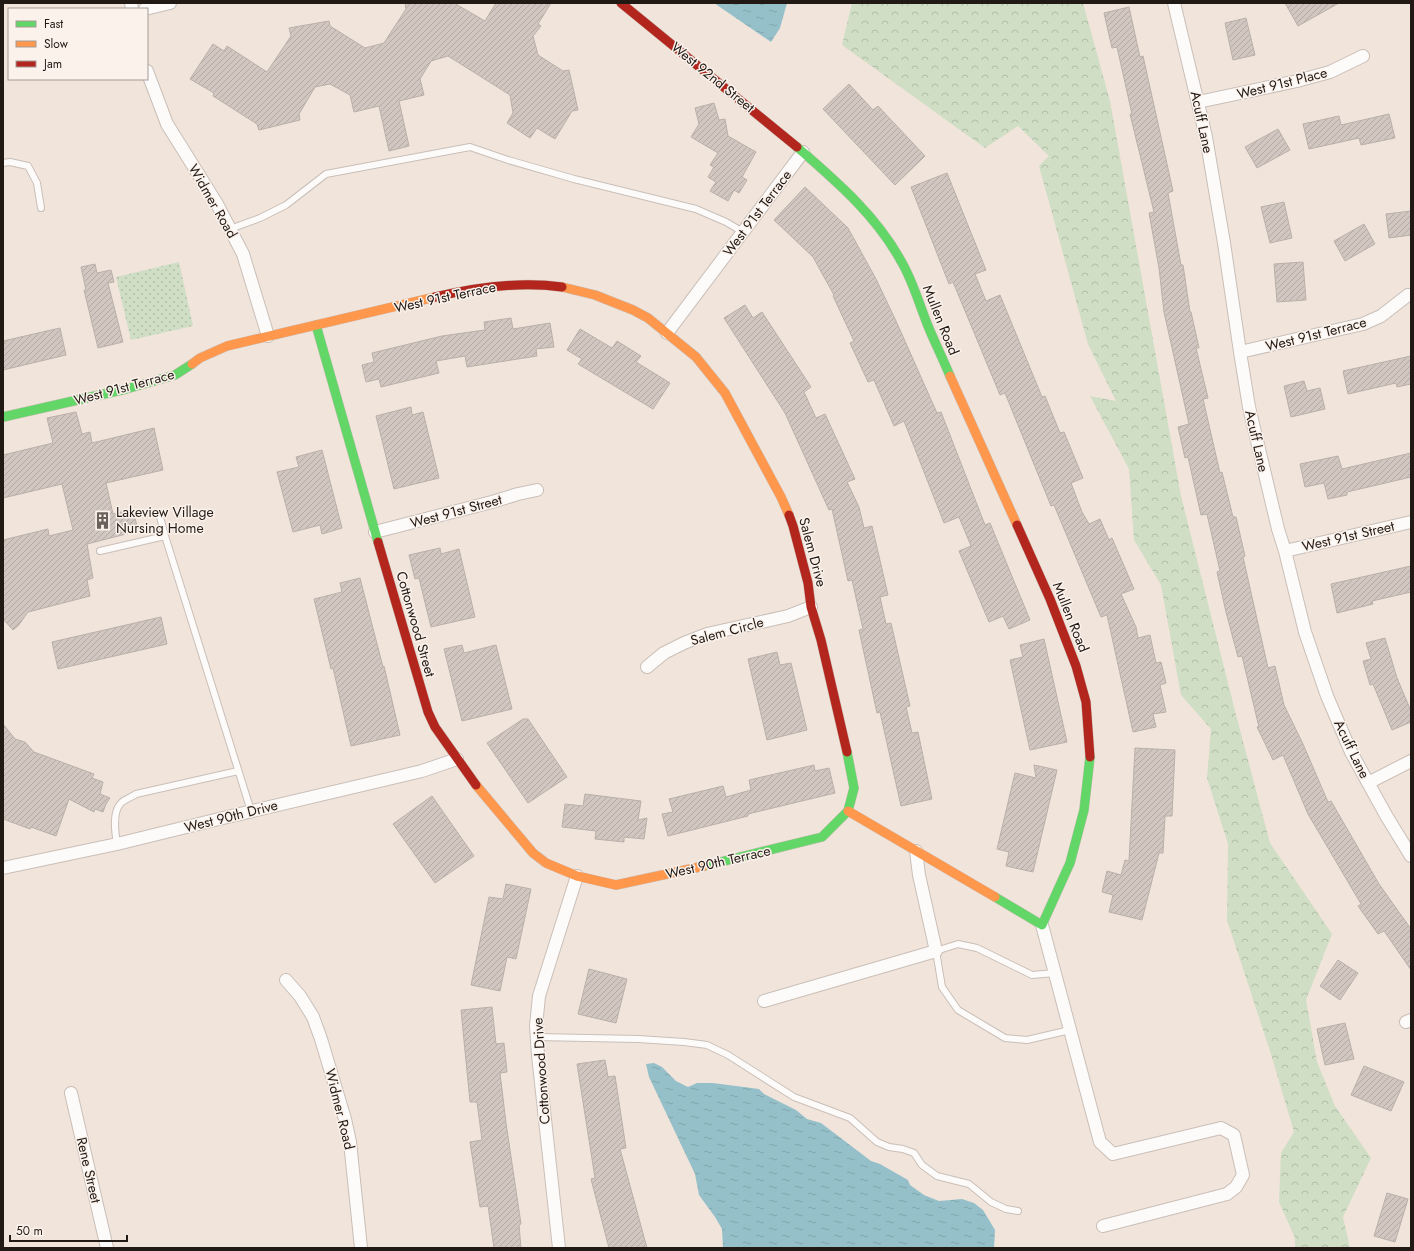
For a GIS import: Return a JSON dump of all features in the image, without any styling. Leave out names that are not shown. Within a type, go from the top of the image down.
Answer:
[{"type":"street","points":[[148,8],[170,3]]},
{"type":"street","name":"West 92nd Street","points":[[621,3],[786,136],[803,152]]},
{"type":"street","name":"Acuff Lane","points":[[1174,3],[1206,137],[1249,407],[1278,529],[1305,632],[1327,696],[1352,752],[1368,783],[1411,856]]},
{"type":"street","name":"West 91st Place","points":[[1198,102],[1297,81],[1330,72],[1364,56]]},
{"type":"street","name":"Widmer Road","points":[[148,75],[167,124],[217,204],[243,254],[268,336]]},
{"type":"street","name":"West 91st Terrace","points":[[3,417],[126,389],[175,375],[200,358],[227,346],[453,293],[502,285],[542,285],[561,287],[595,295],[633,310],[648,318],[667,333],[803,152]]},
{"type":"street","name":"Mullen Road","points":[[803,152],[820,165],[864,208],[884,235],[901,262],[914,288],[928,326],[1050,599],[1076,666],[1086,702],[1089,730],[1090,761],[1087,788],[1079,833],[1070,863],[1042,925]]},
{"type":"street","name":"West 91st Terrace","points":[[1240,352],[1363,324],[1381,316],[1408,295]]},
{"type":"street","name":"Cottonwood Street","points":[[316,325],[428,712],[435,727],[469,776],[533,853],[546,863],[577,876]]},
{"type":"street","name":"Salem Drive","points":[[667,333],[696,356],[725,393],[781,497],[793,526],[808,583],[811,607],[821,640],[854,788],[848,811]]},
{"type":"street","name":"West 91st Street","points":[[375,532],[537,490]]},
{"type":"street","name":"West 91st Street","points":[[1285,551],[1411,522]]},
{"type":"street","name":"Salem Circle","points":[[647,667],[664,654],[707,634],[788,616],[811,607]]},
{"type":"street","name":"West 90th Drive","points":[[3,868],[117,844],[422,771],[457,759]]},
{"type":"street","points":[[1368,783],[1411,761]]},
{"type":"street","points":[[848,811],[1042,925],[1100,1142],[1113,1154],[1220,1128],[1234,1135],[1243,1175],[1236,1187],[1227,1194],[1103,1226]]},
{"type":"street","name":"West 90th Terrace","points":[[577,876],[599,882],[616,884],[799,844],[822,837],[848,811]]},
{"type":"street","points":[[764,1000],[936,951],[916,851]]},
{"type":"street","name":"Cottonwood Drive","points":[[559,1248],[536,1026],[539,996],[577,876]]},
{"type":"street","name":"Widmer Road","points":[[286,980],[300,996],[313,1017],[345,1119],[350,1142],[361,1248]]},
{"type":"street","name":"Rene Street","points":[[71,1093],[107,1248]]},
{"type":"lane","points":[[230,229],[260,218],[286,205],[326,174],[470,147],[508,160],[574,179],[696,209],[726,222],[743,232]]},
{"type":"lane","points":[[3,163],[10,162],[28,166],[37,183],[41,208]]},
{"type":"lane","points":[[159,513],[251,811]]},
{"type":"lane","points":[[100,551],[165,536]]},
{"type":"lane","points":[[117,844],[114,829],[116,815],[121,803],[136,794],[238,771]]},
{"type":"lane","points":[[1055,973],[1032,975],[977,948],[958,944],[936,951],[942,987],[958,1010],[1005,1038],[1027,1040],[1070,1030]]},
{"type":"lane","points":[[537,1037],[638,1038],[707,1045],[728,1055],[794,1097],[850,1118],[877,1142],[914,1154],[922,1165],[937,1176],[969,1184],[991,1202],[1006,1209],[1018,1211]]},
{"type":"green space","points":[[852,3],[1083,3],[1110,101],[1181,496],[1270,843],[1332,934],[1306,1000],[1317,1062],[1335,1106],[1371,1158],[1343,1217],[1350,1248],[1295,1248],[1295,1238],[1279,1202],[1281,1153],[1294,1132],[1271,1054],[1227,920],[1228,844],[1207,778],[1211,729],[1181,695],[1161,585],[1134,540],[1129,469],[1090,396],[1116,401],[1088,344],[1039,166],[1049,156],[1018,126],[985,148],[842,45]]},
{"type":"green space","points":[[179,262],[193,326],[131,340],[116,277]]},
{"type":"water","points":[[714,3],[787,3],[780,28],[771,42]]},
{"type":"water","points":[[654,1063],[662,1067],[676,1081],[688,1087],[697,1083],[713,1083],[759,1089],[764,1094],[796,1110],[807,1119],[821,1123],[871,1161],[880,1164],[908,1180],[910,1185],[924,1195],[939,1201],[962,1199],[974,1203],[983,1210],[995,1230],[994,1248],[723,1248],[722,1229],[699,1195],[695,1174],[649,1077],[646,1064]]},
{"type":"building","points":[[405,3],[454,3],[485,21],[496,3],[551,3],[538,24],[541,26],[533,36],[538,55],[563,71],[569,70],[578,110],[572,111],[555,139],[537,128],[530,138],[507,123],[513,113],[510,95],[448,56],[431,61],[420,79],[424,95],[399,101],[409,146],[389,151],[379,106],[354,112],[350,95],[330,84],[315,87],[299,114],[300,120],[259,130],[257,124],[213,96],[214,93],[190,79],[213,44],[224,51],[227,46],[267,72],[291,36],[289,28],[329,21],[330,26],[365,48],[384,43],[406,9]]},
{"type":"building","points":[[1285,3],[1339,3],[1298,26]]},
{"type":"building","points":[[1129,7],[1140,57],[1143,56],[1173,191],[1168,193],[1181,265],[1183,265],[1190,312],[1199,348],[1196,348],[1208,398],[1203,399],[1220,473],[1222,472],[1233,517],[1236,517],[1245,556],[1243,557],[1268,668],[1275,666],[1284,705],[1328,802],[1331,801],[1379,884],[1411,929],[1411,970],[1384,931],[1378,934],[1358,906],[1361,904],[1308,814],[1283,755],[1273,760],[1257,727],[1259,727],[1242,656],[1238,657],[1226,612],[1217,572],[1220,571],[1207,514],[1201,515],[1188,457],[1185,458],[1178,427],[1189,424],[1164,312],[1159,268],[1149,213],[1154,212],[1130,114],[1132,114],[1117,47],[1112,48],[1104,13]]},
{"type":"building","points":[[1246,18],[1255,55],[1233,60],[1225,23]]},
{"type":"building","points":[[849,84],[873,110],[878,106],[925,156],[895,185],[823,109]]},
{"type":"building","points":[[714,103],[719,120],[725,119],[728,136],[756,152],[742,177],[747,180],[739,193],[734,190],[728,201],[710,191],[716,182],[708,177],[714,167],[710,165],[718,153],[691,137],[699,124],[695,108]]},
{"type":"building","points":[[1389,114],[1395,138],[1361,145],[1359,138],[1309,149],[1303,124],[1339,116],[1341,125]]},
{"type":"building","points":[[1278,129],[1290,150],[1257,168],[1245,147]]},
{"type":"building","points":[[947,173],[986,270],[975,274],[986,301],[1000,295],[1042,397],[1045,396],[1060,433],[1064,432],[1083,478],[1071,483],[1082,512],[1089,524],[1100,519],[1109,540],[1112,538],[1134,589],[1121,594],[1136,627],[1138,638],[1150,635],[1156,663],[1161,662],[1166,683],[1160,685],[1166,712],[1153,714],[1156,727],[1133,732],[1107,615],[1101,617],[1054,505],[1051,506],[1005,393],[1000,395],[953,282],[949,284],[911,187]]},
{"type":"building","points":[[805,187],[848,228],[876,279],[937,413],[941,412],[985,525],[990,523],[1030,620],[1009,629],[1003,616],[989,622],[959,551],[971,546],[959,517],[944,523],[904,421],[894,426],[874,380],[868,382],[850,343],[854,341],[833,296],[834,295],[813,257],[774,220]]},
{"type":"building","points":[[1284,202],[1292,238],[1270,243],[1261,207]]},
{"type":"building","points":[[1411,211],[1411,235],[1389,238],[1386,214]]},
{"type":"building","points":[[1364,224],[1375,244],[1345,261],[1334,241]]},
{"type":"building","points":[[1303,262],[1306,300],[1277,302],[1274,264]]},
{"type":"building","points":[[95,264],[97,273],[111,270],[114,282],[108,283],[123,342],[98,348],[84,290],[86,290],[81,267]]},
{"type":"building","points":[[745,305],[753,318],[762,312],[811,387],[804,392],[816,418],[825,414],[855,479],[847,482],[859,507],[864,528],[872,526],[888,595],[880,597],[886,624],[891,623],[910,706],[906,707],[912,733],[918,732],[932,799],[901,806],[880,712],[877,713],[859,630],[863,629],[852,580],[848,581],[832,509],[829,510],[785,413],[724,318]]},
{"type":"building","points":[[511,318],[513,329],[550,323],[554,347],[536,349],[537,356],[467,367],[465,356],[436,361],[439,373],[381,387],[379,379],[366,382],[362,365],[374,362],[372,353],[442,336],[485,330],[484,322]]},
{"type":"building","points":[[60,328],[66,355],[3,370],[3,341]]},
{"type":"building","points":[[580,329],[612,348],[617,341],[641,356],[636,362],[670,383],[653,409],[578,364],[582,359],[567,350]]},
{"type":"building","points":[[1411,356],[1411,384],[1397,387],[1396,383],[1348,394],[1343,371]]},
{"type":"building","points":[[1304,381],[1307,391],[1320,388],[1325,409],[1291,417],[1284,386]]},
{"type":"building","points":[[411,407],[412,415],[423,412],[439,478],[394,489],[376,416]]},
{"type":"building","name":"Lakeview Village Nursing Home","points":[[76,412],[82,434],[90,432],[92,443],[154,428],[163,470],[106,483],[113,514],[133,509],[138,531],[87,544],[93,578],[87,580],[90,596],[28,612],[18,626],[13,630],[3,619],[3,540],[48,529],[49,536],[73,530],[62,484],[3,498],[3,455],[53,443],[47,418]]},
{"type":"building","points":[[322,450],[342,528],[322,534],[320,525],[293,532],[277,472],[299,467],[296,457]]},
{"type":"building","points":[[1411,453],[1411,477],[1347,492],[1347,495],[1328,499],[1324,483],[1305,487],[1300,464],[1338,456],[1342,469]]},
{"type":"building","points":[[440,548],[441,554],[459,549],[475,617],[431,627],[419,578],[415,579],[409,555]]},
{"type":"building","points":[[1411,566],[1411,592],[1372,601],[1373,604],[1337,613],[1331,584]]},
{"type":"building","points":[[360,578],[383,667],[384,666],[400,735],[351,746],[333,668],[331,669],[314,599],[342,592],[340,583]]},
{"type":"building","points":[[161,617],[167,644],[58,669],[52,642]]},
{"type":"building","points":[[1385,638],[1397,678],[1411,711],[1411,722],[1392,730],[1373,684],[1370,685],[1363,661],[1371,659],[1366,643]]},
{"type":"building","points":[[1044,639],[1067,742],[1030,750],[1010,660],[1023,657],[1020,645]]},
{"type":"building","points":[[462,645],[464,653],[496,645],[512,709],[462,721],[444,649]]},
{"type":"building","points":[[777,652],[780,665],[791,663],[807,730],[767,740],[748,659]]},
{"type":"building","points":[[523,719],[528,719],[567,777],[528,803],[487,743]]},
{"type":"building","points":[[3,724],[15,739],[25,742],[34,752],[94,774],[92,778],[103,782],[100,794],[110,798],[103,812],[95,809],[94,812],[69,799],[56,836],[31,827],[30,829],[3,819]]},
{"type":"building","points":[[1135,748],[1175,750],[1172,816],[1165,816],[1163,853],[1159,853],[1142,920],[1109,912],[1113,895],[1102,892],[1107,871],[1121,875],[1125,860],[1129,861]]},
{"type":"building","points":[[814,765],[815,771],[829,768],[835,793],[748,814],[748,816],[668,836],[662,814],[673,812],[669,799],[723,786],[726,797],[751,790],[749,780]]},
{"type":"building","points":[[1034,765],[1057,770],[1033,872],[1006,866],[1009,852],[997,849],[1015,773],[1036,778]]},
{"type":"building","points":[[585,794],[641,801],[638,820],[647,818],[644,839],[624,837],[624,842],[595,839],[596,831],[562,827],[565,804],[583,806]]},
{"type":"building","points":[[432,796],[474,856],[435,883],[393,824]]},
{"type":"building","points":[[506,884],[531,889],[516,959],[507,957],[500,991],[471,985],[489,897],[503,899]]},
{"type":"building","points":[[1338,960],[1358,973],[1340,1000],[1320,986]]},
{"type":"building","points":[[589,969],[627,979],[616,1023],[578,1014]]},
{"type":"building","points":[[492,1007],[496,1044],[504,1043],[507,1072],[500,1073],[521,1224],[519,1225],[521,1248],[494,1248],[488,1206],[480,1207],[470,1142],[482,1140],[477,1102],[470,1102],[461,1010]]},
{"type":"building","points":[[1345,1023],[1354,1059],[1325,1065],[1317,1029]]},
{"type":"building","points":[[605,1060],[608,1077],[615,1076],[626,1148],[620,1149],[647,1248],[609,1248],[591,1179],[595,1178],[577,1064]]},
{"type":"building","points":[[1364,1066],[1404,1082],[1391,1111],[1351,1095]]},
{"type":"building","points":[[1387,1193],[1408,1199],[1395,1242],[1374,1236]]},
{"type":"traffic: fast","points":[[797,147],[854,200],[880,229],[891,244],[909,276],[928,326],[950,376]]},
{"type":"traffic: fast","points":[[316,325],[378,542]]},
{"type":"traffic: fast","points":[[3,417],[126,389],[175,375],[192,364]]},
{"type":"traffic: fast","points":[[847,752],[854,788],[848,811]]},
{"type":"traffic: fast","points":[[995,897],[1042,925],[1070,863],[1084,810],[1090,757]]},
{"type":"traffic: fast","points":[[704,866],[822,837],[848,811]]},
{"type":"traffic: slow","points":[[562,287],[595,295],[633,310],[648,318],[696,357],[725,393],[781,497],[789,515]]},
{"type":"traffic: slow","points":[[192,364],[200,358],[227,346],[435,297]]},
{"type":"traffic: slow","points":[[950,376],[1017,525]]},
{"type":"traffic: slow","points":[[476,785],[533,853],[546,863],[577,876],[616,885],[704,866]]},
{"type":"traffic: slow","points":[[848,811],[995,897]]},
{"type":"traffic: jam","points":[[621,3],[797,147]]},
{"type":"traffic: jam","points":[[435,297],[467,290],[498,286],[546,285],[562,287]]},
{"type":"traffic: jam","points":[[789,515],[808,583],[811,607],[821,640],[847,752]]},
{"type":"traffic: jam","points":[[1017,525],[1050,599],[1076,666],[1086,702],[1090,757]]},
{"type":"traffic: jam","points":[[378,542],[428,712],[435,727],[476,785]]},
{"type":"place","name":"Lakeview Village Nursing Home","points":[[103,520]]}]
